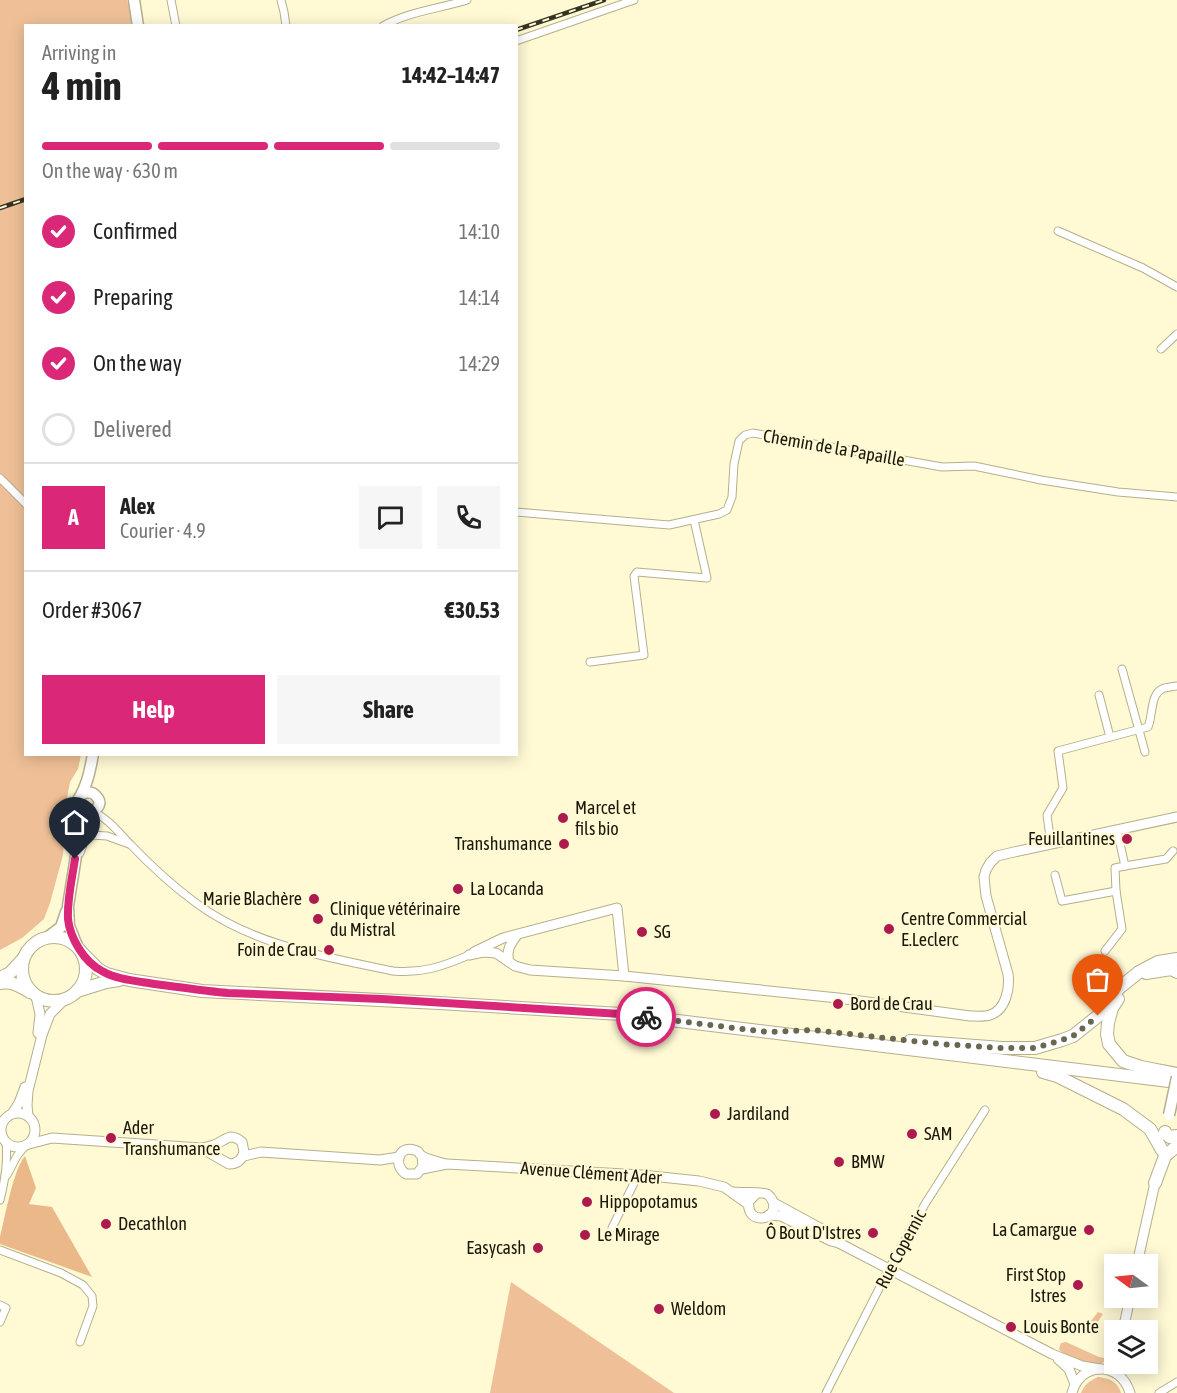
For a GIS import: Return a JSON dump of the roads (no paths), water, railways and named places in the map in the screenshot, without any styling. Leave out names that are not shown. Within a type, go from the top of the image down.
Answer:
[{"type":"main road","points":[[134,0],[138,24]]},
{"type":"main road","points":[[88,794],[93,756]]},
{"type":"main road","points":[[34,994],[26,986],[22,977],[23,959],[33,945],[61,927],[68,906],[80,831],[98,797],[88,794],[78,800],[78,804],[91,810]]},
{"type":"main road","points":[[68,906],[69,926],[85,961],[85,977],[77,991]]},
{"type":"main road","points":[[48,937],[68,940],[100,970],[129,980],[202,991],[621,1014],[1177,1082]]},
{"type":"main road","points":[[0,978],[10,973],[23,959]]},
{"type":"main road","points":[[767,1032],[813,1030],[940,1044],[1035,1048],[1073,1036],[1098,1016],[1119,988],[1139,972],[1158,962],[1177,959]]},
{"type":"main road","points":[[1155,1183],[1162,1150],[1171,1134],[1169,1115],[1177,1076],[1123,1061],[1109,1044],[1108,1023],[1112,1008],[1120,996],[1146,973],[1171,969],[1177,972]]},
{"type":"main road","points":[[0,983],[9,982],[20,986],[49,1001],[64,1000],[77,991],[110,981],[129,980]]},
{"type":"main road","points":[[981,1058],[1057,1076],[1123,1109],[1150,1129],[1162,1150]]},
{"type":"main road","points":[[1155,1183],[1165,1156],[1177,1146]]},
{"type":"street","points":[[171,0],[176,24]]},
{"type":"street","points":[[280,0],[286,24]]},
{"type":"street","points":[[386,24],[440,3],[467,0]]},
{"type":"street","points":[[518,40],[634,0]]},
{"type":"street","points":[[1058,231],[1143,268],[1177,287]]},
{"type":"street","points":[[1161,349],[1177,334]]},
{"type":"street","name":"Chemin de la Papaille","points":[[518,512],[669,525],[719,514],[727,510],[732,497],[734,464],[739,441],[745,435],[753,433],[942,467],[974,466],[1041,480],[1118,492],[1177,497]]},
{"type":"street","points":[[0,478],[24,502]]},
{"type":"street","points":[[591,662],[644,655],[634,576],[636,572],[707,578],[694,520]]},
{"type":"street","points":[[1122,669],[1145,752]]},
{"type":"street","points":[[1051,844],[1047,815],[1063,788],[1058,751],[1148,727],[1156,693],[1162,688],[1177,686]]},
{"type":"street","points":[[1099,695],[1110,737]]},
{"type":"street","points":[[91,810],[112,824],[129,844],[196,903],[231,924],[280,944],[341,960],[407,973],[440,967],[469,955],[483,952],[496,953],[515,966],[530,970],[624,976],[838,998],[970,1016],[991,1015],[998,1010],[1003,1004],[1009,985],[986,896],[984,877],[990,863],[997,856],[1177,818]]},
{"type":"street","points":[[1117,830],[1125,866]]},
{"type":"street","points":[[73,872],[84,842],[92,836],[107,836],[129,844]]},
{"type":"street","points":[[1105,951],[1122,929],[1115,868],[1166,859],[1173,851]]},
{"type":"street","points":[[1055,875],[1062,901],[1116,891]]},
{"type":"street","points":[[469,955],[503,938],[617,908],[624,976]]},
{"type":"street","points":[[509,962],[509,945],[517,935]]},
{"type":"street","points":[[0,1200],[8,1156],[1,1130],[5,1118],[19,1103],[26,1083],[38,1033],[40,1014],[34,994]]},
{"type":"street","points":[[52,1138],[35,1127],[28,1116],[28,1091],[42,1035],[50,1014],[64,1000]]},
{"type":"street","name":"Rue Copernic","points":[[826,1393],[925,1204],[985,1110]]},
{"type":"street","points":[[5,1118],[23,1114],[28,1116]]},
{"type":"street","points":[[5,1178],[17,1155],[34,1136],[35,1127]]},
{"type":"street","points":[[3,1140],[16,1148],[52,1138],[201,1148],[232,1137],[243,1145],[261,1152]]},
{"type":"street","points":[[219,1158],[217,1150],[220,1142]]},
{"type":"street","points":[[243,1145],[244,1156]]},
{"type":"street","points":[[201,1148],[225,1163],[233,1164],[244,1156],[261,1152],[399,1162]]},
{"type":"street","points":[[408,1149],[416,1150],[422,1156],[424,1162],[417,1174],[403,1173],[399,1162],[401,1154],[408,1149]]},
{"type":"street","name":"Avenue Clément Ader","points":[[422,1156],[447,1164],[638,1175],[707,1182],[724,1187],[748,1204]]},
{"type":"street","name":"Avenue Clément Ader","points":[[422,1169],[447,1164]]},
{"type":"street","points":[[612,1228],[638,1175]]},
{"type":"street","points":[[1139,1254],[1155,1183]]},
{"type":"street","name":"Avenue Clément Ader","points":[[733,1192],[756,1194]]},
{"type":"street","points":[[839,1243],[833,1235],[774,1203],[768,1194],[756,1194],[748,1204],[754,1217],[781,1216],[839,1243],[1052,1354],[1082,1366],[1103,1369],[1120,1376],[1131,1392]]},
{"type":"street","points":[[770,1215],[774,1203]]},
{"type":"street","points":[[0,1250],[83,1285],[92,1296],[93,1306],[80,1342]]},
{"type":"street","points":[[0,1305],[6,1308],[0,1322]]},
{"type":"street","points":[[1052,1354],[1069,1369],[1074,1388]]},
{"type":"street","points":[[1074,1388],[1082,1376],[1090,1371],[1103,1369]]},
{"type":"street","points":[[1159,1393],[1177,1382]]},
{"type":"railway","points":[[518,29],[604,0]]},
{"type":"railway","points":[[0,208],[24,200]]},
{"type":"place","name":"Marcel et fils bio","points":[[563,818]]},
{"type":"place","name":"Feuillantines","points":[[1127,839]]},
{"type":"place","name":"Transhumance","points":[[564,844]]},
{"type":"place","name":"La Locanda","points":[[458,889]]},
{"type":"place","name":"Marie Blachère","points":[[314,899]]},
{"type":"place","name":"Clinique vétérinaire du Mistral","points":[[318,919]]},
{"type":"place","name":"Centre Commercial E.Leclerc","points":[[889,929]]},
{"type":"place","name":"SG","points":[[642,932]]},
{"type":"place","name":"Foin de Crau","points":[[329,950]]},
{"type":"place","name":"Bord de Crau","points":[[838,1004]]},
{"type":"place","name":"Jardiland","points":[[715,1114]]},
{"type":"place","name":"SAM","points":[[912,1134]]},
{"type":"place","name":"Ader Transhumance","points":[[111,1138]]},
{"type":"place","name":"BMW","points":[[839,1162]]},
{"type":"place","name":"Hippopotamus","points":[[587,1202]]},
{"type":"place","name":"Decathlon","points":[[106,1224]]},
{"type":"place","name":"La Camargue","points":[[1089,1230]]},
{"type":"place","name":"Ô Bout D'Istres","points":[[873,1233]]},
{"type":"place","name":"Le Mirage","points":[[585,1235]]},
{"type":"place","name":"Easycash","points":[[538,1248]]},
{"type":"place","name":"First Stop Istres","points":[[1078,1285]]},
{"type":"place","name":"Weldom","points":[[659,1309]]},
{"type":"place","name":"Louis Bonte","points":[[1011,1327]]}]
